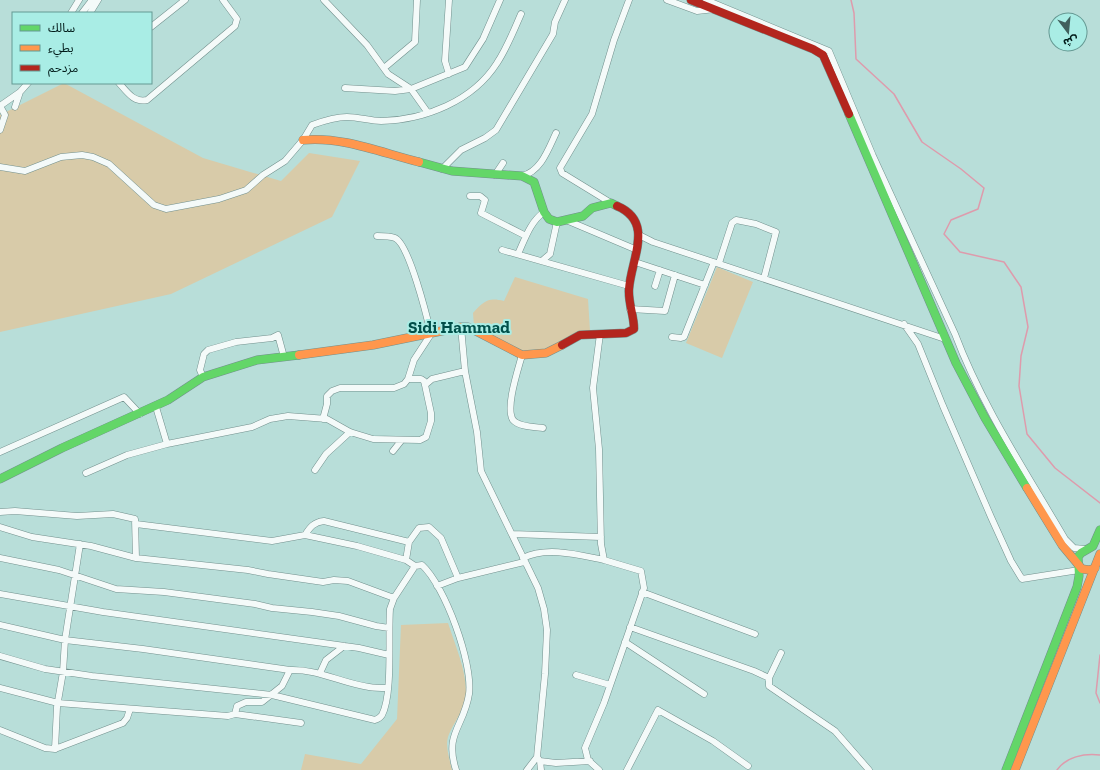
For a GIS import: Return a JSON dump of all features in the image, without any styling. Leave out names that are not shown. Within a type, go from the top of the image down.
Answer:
[{"type":"main road","points":[[691,0],[717,9],[814,49],[823,56],[838,87],[943,335],[985,418],[1062,545],[1079,568],[1087,570],[1095,568]]},
{"type":"main road","points":[[0,479],[62,448],[156,406],[203,377],[224,369],[257,360],[348,347],[373,345],[461,327],[468,327],[522,355],[535,355],[546,352],[580,335],[630,332],[634,325],[630,309],[629,286],[635,262],[639,235],[636,223],[628,212],[611,203],[592,208],[583,216],[561,221],[549,219],[544,212],[533,178],[522,176],[472,174],[442,169],[345,143],[314,139],[303,140]]},
{"type":"main road","points":[[1006,770],[1077,587],[1079,568],[1078,557],[1086,549],[1093,546],[1100,530]]},
{"type":"main road","points":[[1015,770],[1099,556]]},
{"type":"street","points":[[72,12],[79,0]]},
{"type":"street","points":[[83,12],[92,0]]},
{"type":"street","points":[[91,12],[98,0]]},
{"type":"street","points":[[152,26],[185,0]]},
{"type":"street","points":[[120,84],[135,100],[140,102],[147,100],[235,26],[237,19],[223,0]]},
{"type":"street","points":[[324,0],[367,45],[388,74],[411,89],[428,113]]},
{"type":"street","points":[[384,68],[415,42],[417,0]]},
{"type":"street","points":[[448,74],[445,61],[449,0]]},
{"type":"street","points":[[345,88],[395,91],[411,89],[465,67],[483,39],[500,0]]},
{"type":"street","points":[[442,169],[461,150],[485,138],[496,130],[553,34],[555,22],[565,0]]},
{"type":"street","points":[[611,203],[562,173],[560,168],[592,114],[614,40],[629,0]]},
{"type":"street","points":[[667,0],[698,11],[717,9]]},
{"type":"street","points":[[706,0],[829,52],[873,156],[964,359],[993,414],[1065,539],[1074,548],[1086,549],[1099,556]]},
{"type":"street","points":[[0,167],[25,171],[61,157],[82,155],[93,157],[109,164],[154,205],[166,209],[229,196],[246,190],[263,174],[285,161],[303,140],[312,125],[327,120],[347,118],[380,121],[412,117],[440,109],[474,90],[497,64],[521,14]]},
{"type":"street","points":[[0,130],[5,115],[0,106],[20,92],[27,84]]},
{"type":"street","points":[[838,87],[847,93]]},
{"type":"street","points":[[15,107],[20,92]]},
{"type":"street","points":[[533,178],[556,134]]},
{"type":"street","points":[[495,175],[503,163]]},
{"type":"street","points":[[470,196],[480,196],[485,200],[481,213],[526,236]]},
{"type":"street","points":[[518,254],[536,217],[544,212]]},
{"type":"street","points":[[672,337],[684,337],[732,223],[736,220],[756,224],[776,232],[764,278]]},
{"type":"street","points":[[543,260],[550,254],[561,221],[637,250]]},
{"type":"street","points":[[639,235],[653,242],[904,324],[943,335],[954,334]]},
{"type":"street","points":[[323,418],[327,404],[327,396],[336,389],[394,388],[404,384],[408,379],[414,360],[431,334],[409,258],[402,244],[396,238],[377,236]]},
{"type":"street","points":[[502,250],[543,260],[629,286]]},
{"type":"street","points":[[635,262],[705,285]]},
{"type":"street","points":[[655,286],[660,270]]},
{"type":"street","points":[[630,309],[665,311],[675,275]]},
{"type":"street","points":[[904,324],[918,344],[1010,561],[1022,579],[1079,568]]},
{"type":"street","points":[[461,327],[465,370],[477,432],[481,471],[538,588],[544,609],[546,630],[545,674],[538,759],[541,770]]},
{"type":"street","points":[[600,334],[593,388],[599,449],[601,537],[604,560]]},
{"type":"street","points":[[203,377],[200,370],[204,354],[212,348],[236,342],[272,338],[278,335],[284,357]]},
{"type":"street","points":[[522,355],[510,411],[514,420],[521,425],[543,428]]},
{"type":"street","points":[[424,385],[432,379],[465,370]]},
{"type":"street","points":[[86,473],[127,455],[167,444],[252,427],[270,419],[288,416],[323,418],[339,424],[350,432],[372,439],[401,441],[420,440],[426,437],[431,413],[424,381],[421,379],[408,379]]},
{"type":"street","points":[[0,452],[124,397],[140,414]]},
{"type":"street","points":[[156,406],[167,444]]},
{"type":"street","points":[[315,470],[326,454],[350,432]]},
{"type":"street","points":[[393,451],[401,441]]},
{"type":"street","points":[[0,512],[15,511],[77,516],[114,514],[135,519],[136,558]]},
{"type":"street","points":[[305,535],[311,526],[318,521],[324,521],[409,542]]},
{"type":"street","points":[[136,524],[272,541],[305,535],[357,546],[406,560],[415,566],[422,565],[426,568],[453,618],[469,675],[469,693],[465,712],[453,737],[451,746],[456,770]]},
{"type":"street","points":[[0,527],[32,538],[80,544],[136,558],[248,570],[323,582],[334,580],[348,581],[394,598]]},
{"type":"street","points":[[406,560],[409,542],[419,528],[429,527],[441,538],[458,578]]},
{"type":"street","points":[[512,534],[601,537]]},
{"type":"street","points":[[55,749],[58,703],[63,672],[65,640],[80,544]]},
{"type":"street","points":[[437,586],[458,578],[524,560],[532,553],[542,552],[568,553],[604,560],[641,571],[644,588],[610,685],[585,748],[590,761],[599,770]]},
{"type":"street","points":[[0,558],[75,575],[116,589],[164,592],[255,604],[272,608],[312,612],[339,616],[388,628]]},
{"type":"street","points":[[0,656],[45,669],[63,672],[272,695],[375,720],[381,717],[383,713],[388,688],[388,628],[390,609],[394,598],[415,566]]},
{"type":"street","points":[[642,592],[755,634]]},
{"type":"street","points":[[0,594],[70,606],[278,635],[360,648],[389,655]]},
{"type":"street","points":[[0,625],[65,640],[290,670],[320,672],[338,680],[369,688],[388,688]]},
{"type":"street","points":[[630,627],[754,671],[769,678]]},
{"type":"street","points":[[625,642],[704,694]]},
{"type":"street","points":[[320,672],[326,660],[344,646]]},
{"type":"street","points":[[780,654],[769,678],[769,686],[835,731],[869,770]]},
{"type":"street","points":[[235,714],[237,706],[240,703],[258,703],[272,695],[282,686],[290,670]]},
{"type":"street","points":[[576,675],[610,685]]},
{"type":"street","points":[[0,688],[58,703],[228,716],[235,714],[301,723]]},
{"type":"street","points":[[0,730],[45,748],[55,749],[123,723],[127,718],[130,709]]},
{"type":"street","points":[[627,770],[658,710],[713,741],[748,766]]},
{"type":"street","points":[[538,759],[556,763],[590,761]]},
{"type":"street","points":[[527,770],[538,759]]},
{"type":"shaded area","points":[[62,84],[66,84],[203,158],[281,181],[309,153],[360,161],[332,217],[171,294],[0,332],[0,115]]},
{"type":"shaded area","points":[[717,267],[753,282],[722,358],[686,343]]},
{"type":"shaded area","points":[[515,277],[588,299],[590,331],[555,348],[533,353],[511,347],[474,327],[473,313],[487,301],[504,301]]},
{"type":"shaded area","points":[[448,623],[457,648],[466,683],[464,704],[450,731],[447,741],[447,749],[452,770],[301,770],[305,754],[361,764],[397,719],[401,625]]},
{"type":"waterway","points":[[851,0],[854,13],[856,59],[894,94],[922,142],[961,169],[984,188],[978,209],[951,220],[944,234],[960,252],[1004,262],[1021,287],[1028,327],[1021,356],[1019,386],[1027,434],[1055,468],[1100,503]]},
{"type":"waterway","points":[[1100,655],[1096,693],[1100,703]]},
{"type":"waterway","points":[[1057,770],[1070,759],[1082,755],[1100,755]]},
{"type":"traffic: fast","points":[[849,114],[956,363],[985,418],[1027,488]]},
{"type":"traffic: fast","points":[[419,162],[452,171],[522,176],[534,182],[544,212],[549,219],[557,222],[583,216],[592,208],[611,203],[617,206]]},
{"type":"traffic: fast","points":[[0,479],[62,448],[168,400],[203,377],[257,360],[299,355]]},
{"type":"traffic: fast","points":[[1006,770],[1077,587],[1079,576],[1078,557],[1081,553],[1093,546],[1100,530]]},
{"type":"traffic: slow","points":[[303,140],[332,140],[362,146],[419,162]]},
{"type":"traffic: slow","points":[[299,355],[373,345],[461,327],[468,327],[522,355],[546,353],[562,345]]},
{"type":"traffic: slow","points":[[1027,488],[1062,545],[1082,569],[1090,570],[1095,568]]},
{"type":"traffic: slow","points":[[1015,770],[1100,554]]},
{"type":"traffic: jam","points":[[691,0],[813,49],[823,55],[849,114]]},
{"type":"traffic: jam","points":[[562,345],[580,335],[626,333],[634,329],[629,299],[629,289],[638,242],[638,231],[635,222],[629,213],[617,206]]},
{"type":"district","name":"Sidi Hammad","points":[[459,327]]}]
